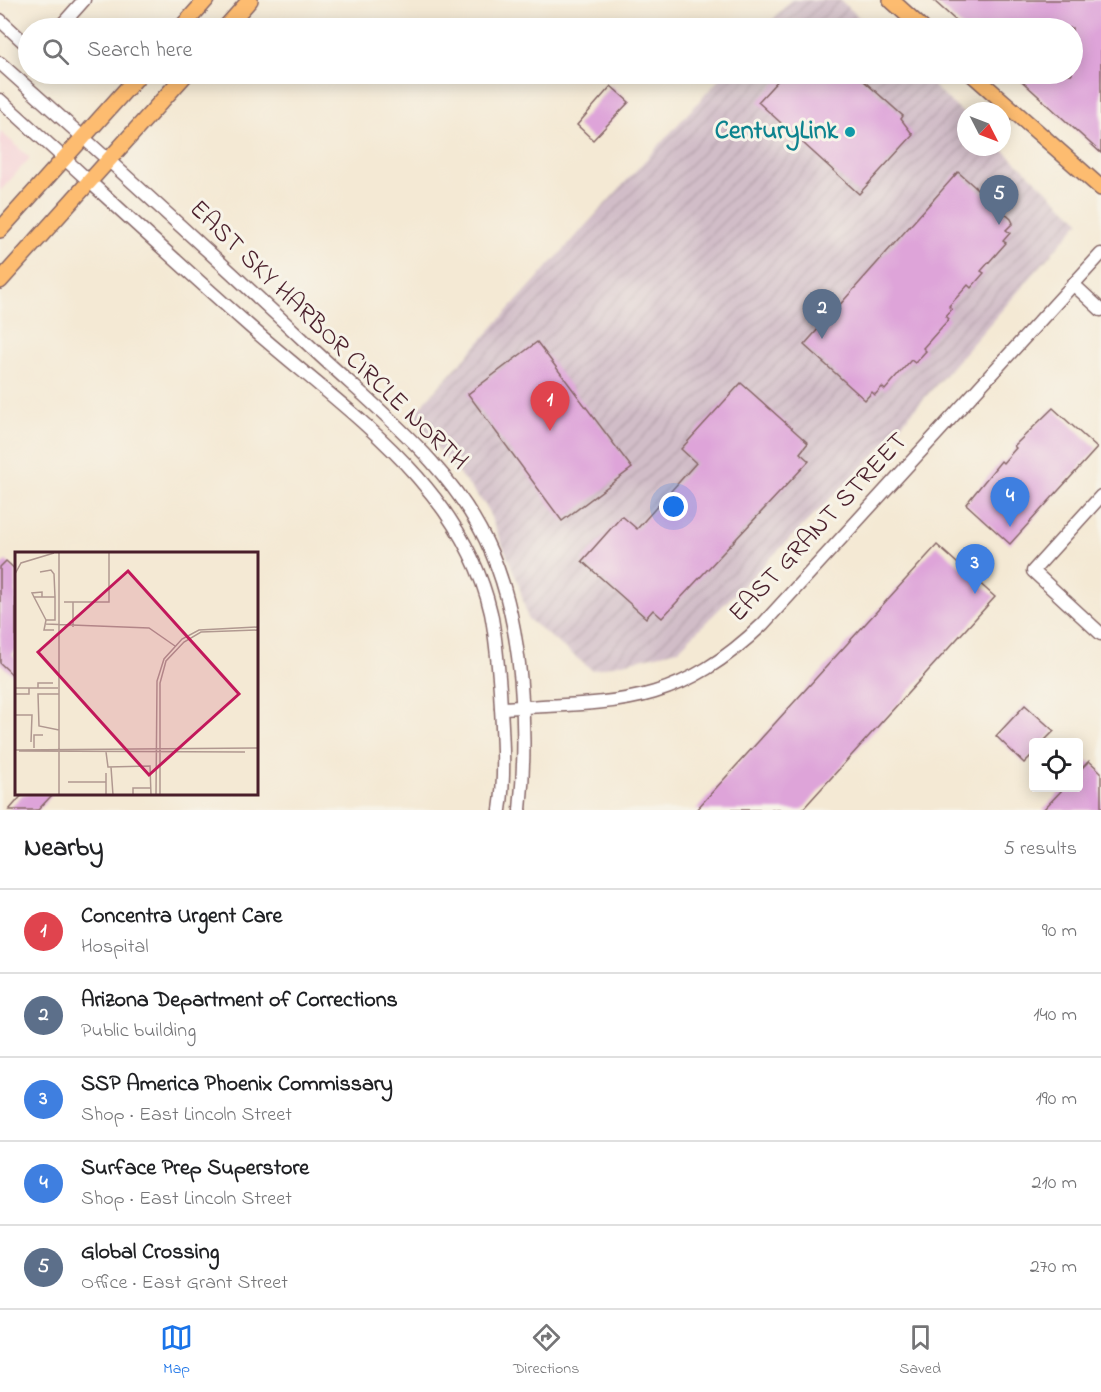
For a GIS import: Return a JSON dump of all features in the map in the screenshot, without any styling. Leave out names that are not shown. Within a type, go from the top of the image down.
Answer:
[{"type":"main road","points":[[190,18],[206,0]]},
{"type":"main road","points":[[234,18],[250,0]]},
{"type":"main road","points":[[891,0],[911,18]]},
{"type":"main road","points":[[0,230],[131,84]]},
{"type":"main road","points":[[0,281],[177,84]]},
{"type":"main road","points":[[983,84],[1101,188]]},
{"type":"street","points":[[67,18],[84,0]]},
{"type":"street","points":[[0,20],[18,37]]},
{"type":"street","name":"EAST SKY HARBOR CIRCLE NORTH","points":[[0,63],[18,79]]},
{"type":"street","name":"EAST SKY HARBOR CIRCLE NORTH","points":[[23,84],[412,442],[457,491],[492,553],[506,594],[516,640],[523,770],[520,810]]},
{"type":"street","name":"EAST SKY HARBOR CIRCLE NORTH","points":[[0,100],[220,300],[394,452],[435,494],[464,541],[485,593],[494,631],[501,708],[503,767],[501,808]]},
{"type":"street","name":"EAST GRANT STREET","points":[[501,708],[624,701],[652,695],[698,676],[726,658],[763,624],[1101,254]]},
{"type":"street","points":[[1073,284],[1101,310]]},
{"type":"street","points":[[1101,496],[1033,571],[1101,634]]},
{"type":"shaded area","points":[[791,0],[840,0],[860,18],[774,18]]},
{"type":"shaded area","points":[[715,84],[931,84],[957,108],[957,156],[1010,156],[1080,221],[877,452],[678,650],[592,670],[528,619],[518,582],[486,506],[411,417]]},
{"type":"shaded area","points":[[0,131],[30,158],[0,191]]},
{"type":"building","points":[[933,0],[1101,0],[1101,153],[1025,84],[1083,84],[1083,18],[953,18]]},
{"type":"building","name":"CenturyLink","points":[[775,84],[867,84],[903,116],[901,119],[913,135],[859,194],[758,102]]},
{"type":"building","points":[[611,86],[629,102],[593,140],[577,125]]},
{"type":"building","points":[[958,172],[1011,219],[1013,223],[1006,230],[1010,233],[1003,241],[1006,243],[981,271],[984,273],[971,288],[968,285],[949,306],[952,309],[946,316],[949,319],[923,348],[926,351],[915,363],[911,360],[885,390],[882,387],[875,395],[872,392],[865,400],[804,345]]},
{"type":"building","points":[[537,342],[632,468],[562,521],[468,394]]},
{"type":"building","points":[[741,383],[808,443],[800,453],[809,461],[662,618],[653,610],[646,618],[582,561],[622,516],[637,529],[696,463],[681,449]]},
{"type":"building","points":[[1053,408],[1097,448],[1010,544],[966,504],[1001,461],[1003,463],[1016,448],[1014,446]]},
{"type":"building","points":[[937,545],[995,597],[802,810],[696,810]]},
{"type":"building","points":[[6,561],[15,569],[15,651],[12,655],[15,658],[15,677],[0,663],[0,567]]},
{"type":"building","points":[[1025,705],[1054,731],[1047,738],[1029,738],[1029,758],[1024,763],[996,736]]},
{"type":"building","points":[[1089,761],[1101,772],[1101,810],[1043,810],[1060,792],[1083,792],[1083,767]]},
{"type":"building","points":[[22,795],[52,795],[38,810],[9,810]]},
{"type":"place","name":"CenturyLink","points":[[850,132]]},
{"type":"place","name":"Global Crossing","points":[[999,225]]},
{"type":"place","name":"Arizona Department of Corrections","points":[[822,339]]},
{"type":"place","name":"Concentra Urgent Care","points":[[550,431]]},
{"type":"place","name":"Surface Prep Superstore","points":[[1010,527]]},
{"type":"place","name":"SSP America Phoenix Commissary","points":[[975,594]]}]
